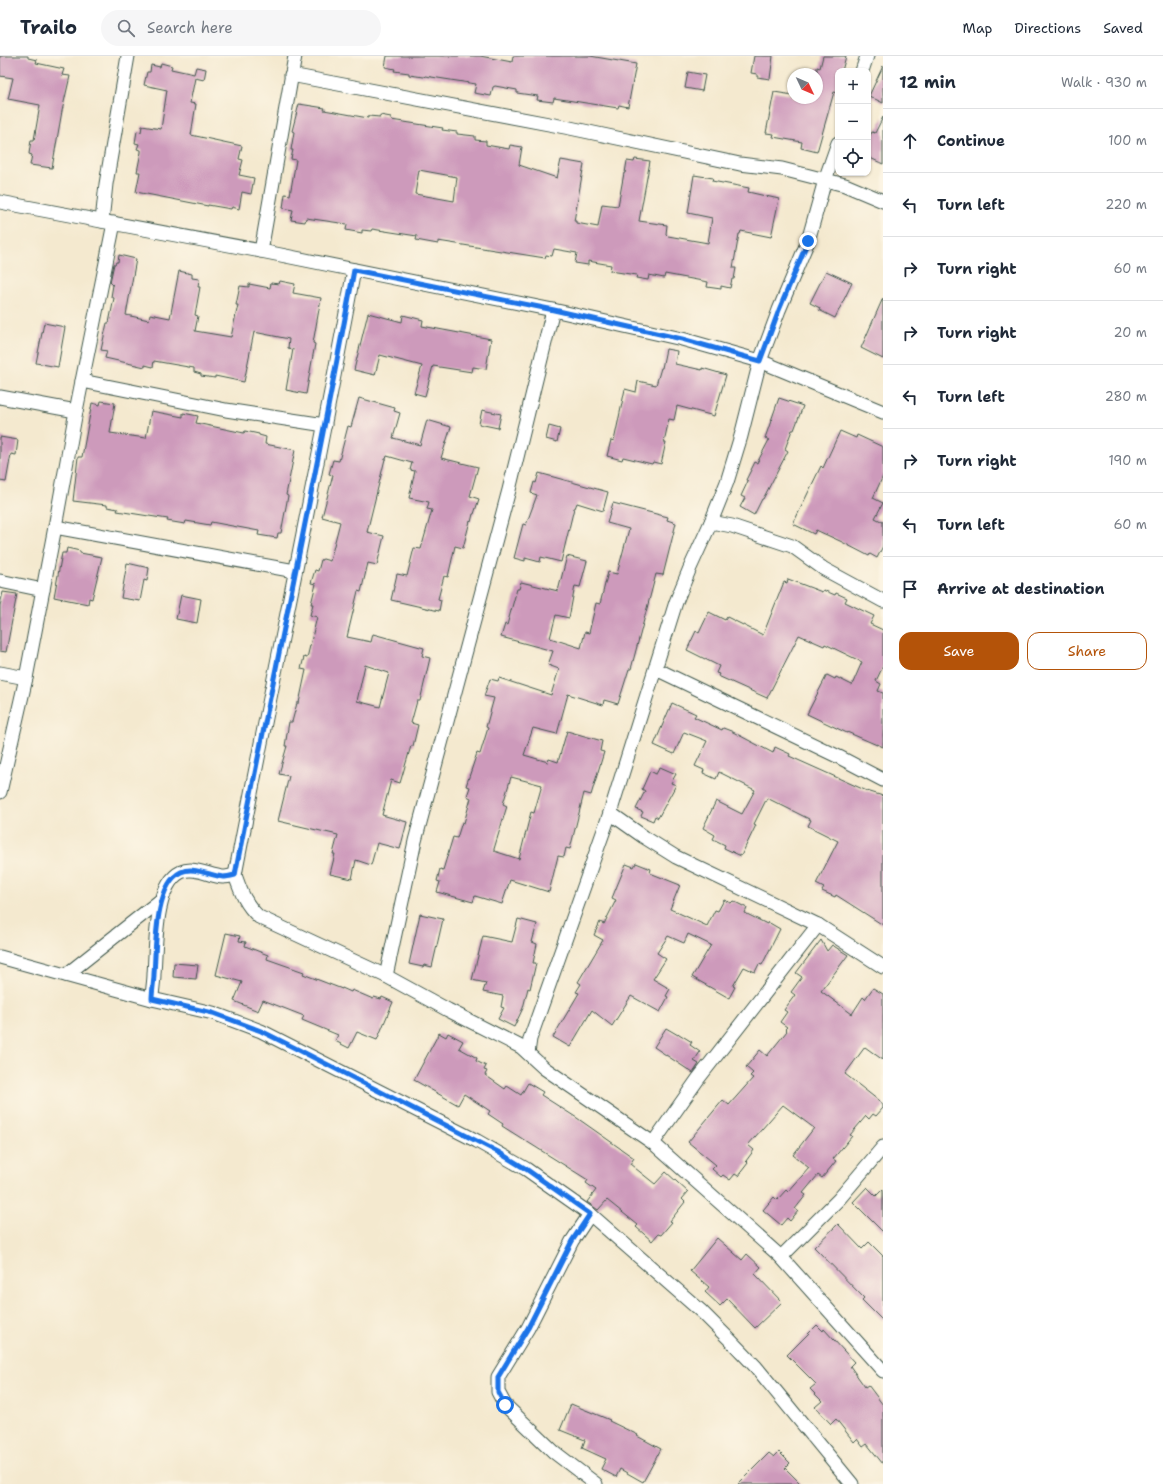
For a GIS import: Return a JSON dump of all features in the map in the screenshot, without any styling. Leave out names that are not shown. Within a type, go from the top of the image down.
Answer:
[{"type":"street","points":[[0,792],[26,678],[82,381],[108,222],[106,184],[128,56]]},
{"type":"street","points":[[261,251],[295,56]]},
{"type":"street","points":[[863,68],[867,56]]},
{"type":"street","points":[[291,75],[570,128],[735,162],[782,169],[845,185],[883,201]]},
{"type":"street","points":[[528,1054],[530,1039],[610,813],[684,582],[711,522],[732,467],[760,361],[779,310],[808,241],[825,180],[835,152]]},
{"type":"street","points":[[0,202],[261,251],[554,310],[682,339],[760,361],[883,412]]},
{"type":"street","points":[[354,270],[325,425],[294,571],[235,875],[240,891],[249,907],[259,917],[386,976],[448,1010],[521,1047],[544,1068],[653,1143],[781,1257],[883,1371]]},
{"type":"street","points":[[386,976],[415,841],[509,490],[554,310]]},
{"type":"street","points":[[82,381],[226,410],[325,425]]},
{"type":"street","points":[[0,397],[76,411]]},
{"type":"street","points":[[711,522],[732,526],[792,546],[824,569],[883,601]]},
{"type":"street","points":[[55,527],[294,571]]},
{"type":"street","points":[[0,581],[43,590]]},
{"type":"street","points":[[656,669],[839,757],[883,780]]},
{"type":"street","points":[[0,673],[26,678]]},
{"type":"street","points":[[610,813],[676,857],[818,925],[883,967]]},
{"type":"street","points":[[152,999],[154,953],[161,900],[166,887],[173,878],[182,872],[196,871],[224,877],[235,875]]},
{"type":"street","points":[[66,975],[161,900]]},
{"type":"street","points":[[653,1143],[698,1079],[818,925]]},
{"type":"street","points":[[0,957],[152,999],[213,1013],[261,1031],[498,1152],[526,1169],[590,1214],[702,1312],[756,1367],[852,1484]]},
{"type":"street","points":[[781,1257],[838,1199],[883,1147]]},
{"type":"street","points":[[590,1214],[572,1241],[528,1328],[498,1377],[498,1392],[505,1405],[554,1452],[596,1484]]},
{"type":"building","points":[[0,56],[28,56],[28,58],[37,60],[36,63],[64,69],[62,75],[70,76],[52,168],[30,165],[32,155],[29,154],[31,140],[34,140],[40,105],[8,99],[13,78],[0,76]]},
{"type":"building","points":[[387,56],[480,56],[512,62],[513,56],[590,56],[636,64],[628,107],[619,105],[618,108],[554,98],[553,102],[537,100],[538,96],[517,93],[517,90],[495,86],[493,87],[491,96],[474,93],[476,84],[409,75],[409,73],[394,71],[395,69],[385,67]]},
{"type":"building","points":[[754,56],[773,56],[770,79],[757,77],[757,74],[751,73]]},
{"type":"building","points":[[823,56],[846,56],[843,68],[835,68],[835,92],[817,152],[801,148],[802,142],[773,137],[774,134],[766,133],[774,92],[787,94],[787,104],[823,104],[823,68],[820,68]]},
{"type":"building","points":[[161,63],[172,66],[171,69],[194,74],[196,67],[206,69],[204,80],[195,78],[190,103],[196,104],[191,135],[242,146],[239,159],[243,160],[239,175],[254,178],[251,194],[242,192],[239,209],[232,207],[231,209],[208,206],[136,192],[140,172],[137,172],[141,152],[141,150],[137,149],[139,144],[135,143],[137,131],[141,132],[142,126],[161,129],[167,90],[144,85],[147,72],[150,72],[151,65],[160,67]]},
{"type":"building","points":[[883,66],[883,103],[871,97],[871,92]]},
{"type":"building","points":[[688,72],[705,75],[702,91],[685,88]]},
{"type":"building","points":[[299,104],[325,108],[324,110],[368,118],[368,116],[380,117],[380,115],[391,117],[391,120],[443,128],[442,130],[457,132],[457,134],[475,136],[475,140],[486,141],[486,145],[509,149],[510,145],[522,147],[519,165],[557,178],[561,160],[584,164],[574,221],[576,221],[576,223],[598,227],[602,204],[618,206],[627,161],[634,162],[635,159],[650,161],[639,221],[667,225],[666,234],[668,236],[708,243],[712,218],[688,213],[694,175],[713,178],[712,181],[749,188],[748,192],[779,199],[771,237],[741,231],[739,234],[733,268],[736,268],[734,279],[732,279],[730,288],[721,286],[721,289],[707,287],[708,282],[665,274],[664,278],[649,275],[648,280],[636,278],[637,275],[610,271],[611,265],[588,261],[588,265],[575,263],[577,253],[554,249],[552,256],[546,255],[545,258],[438,241],[438,244],[416,240],[417,236],[372,229],[371,231],[362,230],[362,233],[346,230],[347,224],[306,218],[305,222],[291,220],[293,210],[283,208],[285,194],[290,195],[296,160],[291,159],[294,132],[292,131]],"holes":[[[419,170],[457,177],[454,201],[415,194]]]},
{"type":"building","points":[[883,117],[883,164],[871,158],[871,134],[872,132],[875,133]]},
{"type":"building","points":[[119,255],[136,259],[126,315],[149,320],[150,314],[170,318],[179,271],[192,274],[192,278],[199,279],[198,287],[200,287],[195,315],[198,316],[195,331],[231,337],[238,305],[236,305],[240,286],[249,287],[249,284],[270,288],[271,283],[279,284],[280,281],[295,284],[293,293],[321,298],[306,394],[286,390],[293,349],[288,348],[289,339],[254,332],[244,382],[215,376],[215,378],[201,376],[201,374],[194,372],[194,368],[154,361],[153,367],[145,365],[145,367],[105,358],[107,351],[101,350],[107,323],[109,323],[114,298],[111,297],[113,285],[110,282],[114,264],[118,262]]},
{"type":"building","points":[[826,271],[852,283],[835,318],[819,310],[820,308],[810,303]]},
{"type":"building","points":[[883,298],[883,359],[861,348]]},
{"type":"building","points":[[368,313],[402,322],[403,315],[423,320],[422,326],[491,339],[486,369],[473,367],[472,372],[433,366],[425,396],[414,393],[422,366],[380,355],[375,375],[354,370]]},
{"type":"building","points":[[44,323],[65,327],[58,367],[36,363]]},
{"type":"building","points":[[666,349],[677,351],[675,364],[702,370],[702,368],[726,375],[714,416],[677,406],[674,420],[669,419],[661,464],[653,462],[652,464],[623,457],[622,460],[607,456],[611,440],[614,441],[625,389],[636,392],[638,381],[656,385],[662,368]]},
{"type":"building","points":[[359,398],[395,408],[394,411],[400,413],[393,438],[420,445],[427,420],[451,427],[441,458],[478,467],[470,496],[479,499],[471,522],[470,521],[463,548],[455,546],[448,577],[444,576],[438,599],[441,600],[439,611],[391,600],[397,574],[407,576],[414,548],[421,549],[432,510],[427,509],[429,502],[409,498],[415,471],[410,470],[412,463],[387,456],[385,459],[367,532],[384,536],[377,565],[368,563],[361,592],[358,591],[347,637],[371,642],[373,634],[424,648],[422,656],[430,658],[420,701],[417,701],[411,723],[418,725],[413,746],[411,746],[400,783],[391,780],[382,815],[407,822],[400,849],[377,843],[371,865],[356,860],[352,879],[330,874],[338,835],[278,821],[289,776],[279,774],[287,746],[285,746],[289,722],[292,722],[297,703],[299,703],[306,670],[301,669],[304,657],[307,658],[317,617],[310,615],[316,584],[311,583],[315,570],[318,571],[321,560],[323,559],[330,561],[340,522],[322,517],[333,475],[329,474],[333,460],[339,461],[348,426],[351,427]],"holes":[[[365,665],[389,673],[380,707],[357,701]]]},
{"type":"building","points":[[779,398],[803,406],[785,449],[788,451],[754,515],[740,507],[745,498],[741,496],[748,481],[746,480],[755,462],[757,463],[769,440],[765,438]]},
{"type":"building","points":[[101,401],[115,403],[110,433],[146,438],[151,411],[183,417],[183,413],[198,416],[196,423],[244,433],[245,431],[259,434],[266,437],[265,444],[295,450],[286,495],[288,496],[281,533],[278,533],[277,538],[258,535],[259,531],[211,522],[210,525],[186,521],[185,524],[167,521],[168,519],[117,511],[118,509],[107,507],[107,505],[73,501],[78,457],[82,457],[92,403],[100,405]]},
{"type":"building","points":[[482,410],[501,414],[498,428],[479,424]]},
{"type":"building","points":[[549,426],[560,429],[557,442],[546,439]]},
{"type":"building","points":[[840,431],[856,438],[857,435],[883,447],[883,476],[873,498],[883,503],[875,518],[883,522],[883,546],[877,558],[870,554],[869,556],[816,530],[814,534],[793,524],[821,466],[823,468]]},
{"type":"building","points":[[0,437],[18,440],[16,455],[11,454],[6,482],[0,481]]},
{"type":"building","points":[[539,473],[608,492],[603,511],[577,503],[574,508],[561,562],[541,557],[540,562],[525,558],[525,561],[514,558],[523,524],[526,525],[537,495],[531,493],[534,482],[536,483]]},
{"type":"building","points":[[613,503],[668,517],[667,520],[676,523],[663,575],[656,574],[631,669],[629,669],[618,704],[604,700],[603,705],[568,694],[557,734],[533,728],[524,755],[548,762],[549,759],[558,762],[567,731],[602,741],[600,751],[604,752],[591,795],[584,793],[570,849],[566,848],[564,857],[558,856],[549,892],[510,880],[502,904],[475,896],[473,902],[437,892],[440,882],[437,881],[440,869],[443,870],[453,837],[457,838],[462,822],[464,823],[471,798],[467,796],[470,787],[466,786],[477,753],[480,754],[488,728],[486,727],[494,698],[484,696],[490,679],[498,681],[499,678],[551,695],[559,669],[548,665],[553,651],[501,637],[505,624],[507,625],[517,589],[519,589],[521,582],[558,591],[567,556],[587,561],[580,587],[575,586],[569,618],[556,615],[550,638],[581,648],[585,632],[589,633],[596,603],[600,604],[608,572],[617,574],[629,529],[607,523]],"holes":[[[511,777],[542,785],[534,813],[531,812],[519,859],[494,851],[507,806],[503,804]]]},
{"type":"building","points":[[67,548],[80,551],[80,553],[102,557],[92,599],[89,598],[88,604],[54,597],[62,553],[66,553]]},
{"type":"building","points":[[127,563],[149,568],[147,581],[144,580],[140,601],[121,598]]},
{"type":"building","points":[[788,579],[822,592],[823,590],[835,595],[836,593],[847,598],[845,602],[874,616],[870,624],[883,630],[883,666],[876,681],[881,684],[878,691],[883,693],[883,747],[847,733],[807,714],[827,675],[835,679],[836,677],[852,685],[862,662],[825,644],[824,646],[799,635],[767,698],[718,676],[719,674],[716,673],[719,666],[687,650],[696,631],[699,633],[709,612],[725,620],[727,617],[763,635],[784,582],[787,583]]},
{"type":"building","points":[[3,592],[17,594],[6,652],[0,651],[0,606]]},
{"type":"building","points":[[181,595],[201,599],[197,623],[176,619]]},
{"type":"building","points":[[672,703],[696,714],[694,717],[722,730],[723,728],[731,731],[773,753],[775,747],[790,754],[789,756],[867,791],[883,796],[883,925],[836,895],[835,897],[822,891],[824,888],[816,884],[838,841],[808,826],[811,820],[767,798],[754,824],[756,825],[741,856],[724,848],[725,845],[713,839],[715,835],[703,828],[716,801],[742,814],[755,790],[719,772],[716,779],[703,773],[704,770],[695,766],[707,741],[684,732],[674,754],[654,745]]},
{"type":"building","points":[[660,767],[676,774],[671,783],[676,785],[658,818],[655,816],[653,821],[641,816],[643,812],[636,809],[645,791],[642,789],[650,771],[656,774]]},
{"type":"building","points":[[636,863],[651,869],[650,873],[680,885],[670,909],[707,926],[715,910],[718,911],[724,900],[731,903],[733,901],[747,908],[745,913],[767,924],[768,922],[780,929],[762,965],[759,964],[755,972],[744,967],[733,986],[735,987],[729,998],[692,977],[711,945],[688,934],[684,943],[668,936],[657,953],[666,959],[653,979],[670,989],[666,996],[668,997],[660,1012],[631,996],[612,1026],[592,1010],[570,1047],[553,1037],[579,993],[576,992],[581,984],[578,982],[603,940],[594,935],[600,922],[604,924],[616,900],[612,898],[626,864],[634,867]]},
{"type":"building","points":[[420,914],[443,919],[432,967],[409,964]]},
{"type":"building","points":[[518,919],[537,924],[532,942],[537,944],[533,963],[536,963],[530,989],[528,988],[523,1008],[514,1027],[498,1019],[504,1008],[501,1007],[503,996],[483,992],[486,983],[472,980],[483,936],[512,942]]},
{"type":"building","points":[[226,933],[240,936],[239,941],[246,942],[245,946],[268,955],[267,959],[304,972],[303,974],[351,992],[352,990],[373,999],[374,997],[381,999],[382,997],[393,1002],[377,1040],[357,1032],[349,1048],[335,1041],[338,1035],[302,1020],[304,1016],[263,1000],[258,1011],[234,1001],[242,982],[216,975]]},
{"type":"building","points":[[821,940],[827,951],[832,945],[848,955],[821,991],[852,1014],[863,997],[865,999],[873,988],[883,994],[883,1060],[865,1047],[845,1074],[883,1104],[883,1108],[876,1116],[873,1114],[869,1119],[866,1116],[833,1159],[836,1161],[822,1178],[818,1175],[803,1193],[806,1195],[795,1209],[798,1211],[790,1221],[787,1218],[781,1225],[763,1210],[774,1197],[777,1200],[786,1190],[788,1192],[809,1168],[793,1155],[814,1128],[783,1105],[748,1145],[754,1150],[746,1161],[748,1163],[738,1176],[735,1174],[730,1180],[723,1175],[721,1177],[712,1169],[716,1165],[688,1142],[723,1100],[729,1105],[753,1078],[750,1076],[753,1073],[746,1067],[760,1050],[767,1056],[787,1031],[785,1029],[787,1027],[780,1022],[787,1012],[784,1010],[795,995],[791,992],[802,977],[796,973]]},
{"type":"building","points":[[174,963],[198,965],[196,979],[173,977]]},
{"type":"building","points":[[666,1028],[692,1042],[690,1045],[700,1052],[694,1061],[699,1064],[693,1073],[654,1047]]},
{"type":"building","points":[[439,1033],[446,1037],[448,1033],[463,1041],[459,1048],[477,1058],[476,1061],[486,1066],[484,1070],[487,1071],[485,1075],[505,1089],[507,1086],[521,1095],[528,1083],[543,1092],[541,1095],[634,1158],[630,1164],[655,1184],[666,1172],[688,1192],[682,1199],[685,1202],[670,1221],[672,1222],[661,1235],[658,1234],[652,1241],[636,1227],[638,1225],[607,1200],[598,1210],[587,1202],[596,1190],[586,1183],[588,1180],[502,1126],[503,1124],[488,1114],[490,1111],[464,1094],[458,1105],[414,1080]]},
{"type":"building","points":[[867,1187],[876,1196],[883,1189],[883,1232],[853,1202]]},
{"type":"building","points":[[838,1224],[862,1249],[869,1242],[883,1256],[883,1321],[862,1300],[864,1298],[814,1247]]},
{"type":"building","points":[[717,1238],[742,1260],[747,1254],[761,1267],[755,1274],[782,1302],[755,1328],[727,1299],[720,1306],[705,1292],[709,1287],[690,1271]]},
{"type":"building","points":[[817,1325],[823,1331],[824,1329],[854,1362],[850,1366],[865,1387],[868,1385],[883,1405],[883,1464],[867,1444],[863,1447],[857,1439],[854,1442],[836,1419],[831,1424],[815,1407],[822,1401],[810,1389],[816,1384],[787,1355]]},
{"type":"building","points":[[571,1404],[610,1420],[609,1421],[638,1435],[637,1436],[661,1449],[643,1482],[620,1469],[616,1477],[601,1469],[606,1459],[582,1448],[585,1440],[560,1430]]},
{"type":"building","points":[[779,1452],[790,1463],[785,1468],[801,1484],[738,1484],[769,1453],[774,1457]]},
{"type":"route","points":[[505,1405],[498,1392],[498,1377],[528,1328],[572,1241],[590,1214],[540,1178],[498,1152],[261,1031],[213,1013],[152,999],[154,953],[161,900],[166,887],[173,878],[182,872],[196,871],[224,877],[235,875],[294,571],[325,425],[354,270],[554,310],[682,339],[760,361],[779,310],[808,241]]}]
